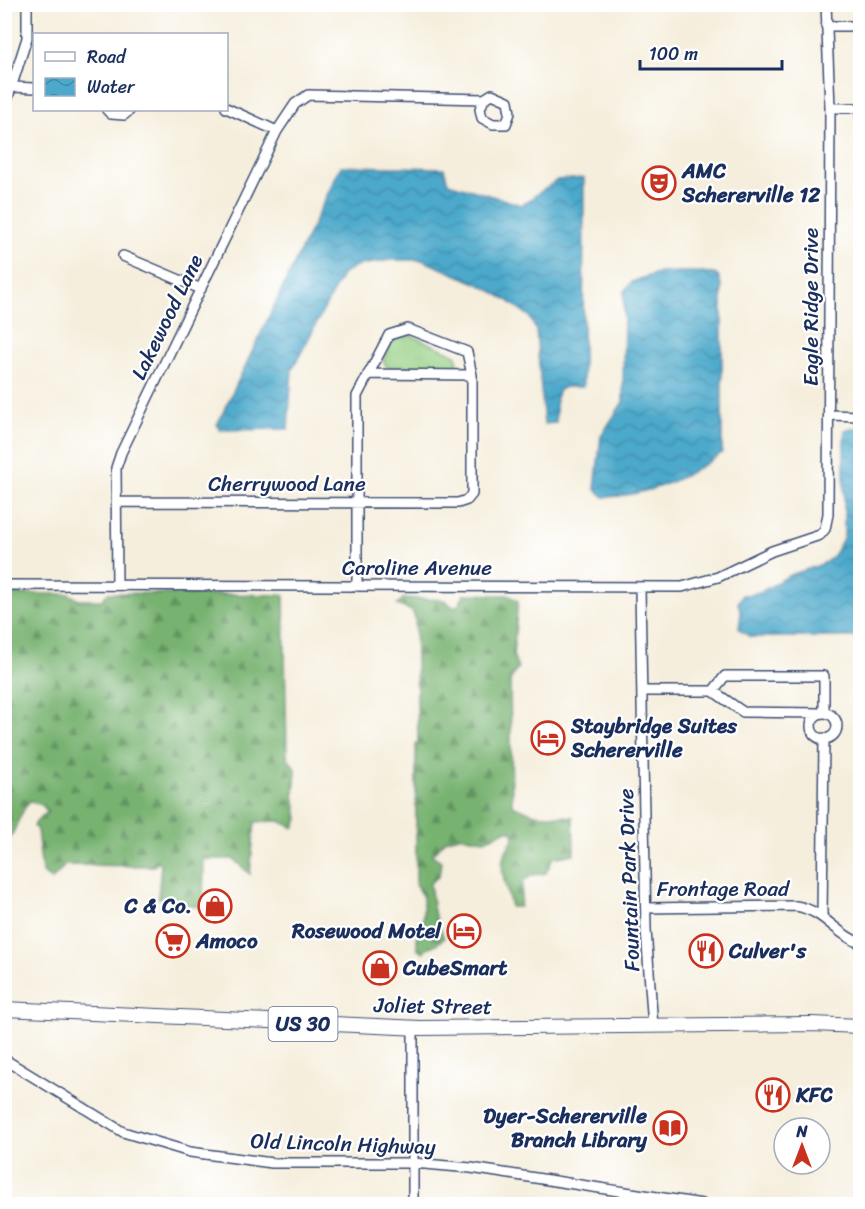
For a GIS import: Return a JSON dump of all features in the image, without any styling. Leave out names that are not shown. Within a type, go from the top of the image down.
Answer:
[{"type":"main road","name":"Joliet Street","points":[[4,1010],[413,1028],[861,1026]]},
{"type":"street","points":[[4,110],[27,38],[27,4]]},
{"type":"street","name":"Eagle Ridge Drive","points":[[820,535],[825,529],[828,514],[830,108],[826,4]]},
{"type":"street","points":[[826,26],[861,26]]},
{"type":"street","points":[[13,87],[33,88]]},
{"type":"street","name":"Lakewood Lane","points":[[117,585],[116,468],[121,453],[278,131],[295,104],[308,95],[321,94],[484,99]]},
{"type":"street","points":[[830,108],[861,108]]},
{"type":"street","points":[[228,109],[278,131]]},
{"type":"street","points":[[108,111],[111,114],[124,115],[129,111]]},
{"type":"street","points":[[123,256],[201,289]]},
{"type":"street","points":[[357,586],[357,396],[368,374],[389,335],[408,329],[467,352],[472,375],[368,374]]},
{"type":"street","name":"Cherrywood Lane","points":[[116,502],[458,503],[467,500],[472,494],[472,375]]},
{"type":"street","points":[[829,416],[861,416]]},
{"type":"street","name":"Caroline Avenue","points":[[4,585],[682,587],[718,577],[772,551],[820,535]]},
{"type":"street","name":"Fountain Park Drive","points":[[640,588],[646,908],[653,1027]]},
{"type":"street","points":[[713,691],[725,676],[824,676],[822,713]]},
{"type":"street","points":[[642,691],[713,691],[743,712],[822,713],[832,715],[837,726],[831,736],[824,738],[816,736],[812,729],[812,720],[822,713]]},
{"type":"street","points":[[822,917],[824,738]]},
{"type":"street","name":"Frontage Road","points":[[646,908],[788,905],[812,909],[851,940],[861,943]]},
{"type":"street","points":[[413,1028],[413,1204]]},
{"type":"street","name":"Old Lincoln Highway","points":[[4,1059],[123,1132],[190,1152],[272,1163],[413,1163],[471,1168],[650,1201],[702,1204]]},
{"type":"green space","points":[[408,334],[456,355],[458,363],[453,368],[387,367],[383,361],[389,347],[399,337]]},
{"type":"green space","points":[[108,593],[284,595],[287,757],[296,770],[294,795],[298,819],[294,828],[279,821],[255,822],[250,874],[233,859],[204,859],[203,908],[158,898],[161,865],[157,862],[154,866],[65,865],[52,880],[42,872],[37,830],[34,826],[38,819],[48,812],[42,805],[30,801],[24,808],[9,840],[5,839],[5,594],[69,594],[79,600],[102,600]]},
{"type":"green space","points":[[464,594],[508,595],[518,601],[513,655],[518,668],[510,680],[512,805],[535,814],[573,817],[574,854],[553,858],[546,873],[532,875],[523,882],[520,907],[511,907],[502,865],[514,833],[508,830],[484,840],[460,836],[447,839],[432,855],[441,861],[439,876],[430,883],[434,912],[444,938],[423,952],[417,948],[417,924],[423,920],[423,897],[416,886],[416,744],[418,743],[415,618],[412,611],[397,605],[404,598],[444,600],[453,607],[459,605]]},
{"type":"water","points":[[341,166],[444,168],[448,183],[522,205],[557,180],[584,178],[583,387],[565,387],[559,390],[556,398],[556,423],[544,424],[536,330],[529,316],[483,286],[422,260],[390,260],[355,266],[342,275],[292,370],[288,429],[220,430],[217,425]]},
{"type":"water","points":[[660,272],[703,272],[718,275],[722,287],[722,453],[681,478],[666,484],[636,493],[604,497],[595,489],[601,436],[623,402],[624,291],[632,282]]},
{"type":"water","points":[[860,429],[860,637],[750,637],[739,629],[741,613],[738,603],[742,595],[757,593],[793,574],[823,563],[832,557],[844,537],[844,437],[845,430]]},
{"type":"place","name":"AMC Schererville 12","points":[[659,183]]},
{"type":"place","name":"Staybridge Suites Schererville","points":[[548,738]]},
{"type":"place","name":"C & Co.","points":[[215,906]]},
{"type":"place","name":"Rosewood Motel","points":[[464,931]]},
{"type":"place","name":"Amoco","points":[[173,941]]},
{"type":"place","name":"Culver's","points":[[706,951]]},
{"type":"place","name":"CubeSmart","points":[[380,968]]},
{"type":"place","name":"KFC","points":[[773,1095]]},
{"type":"place","name":"Dyer-Schererville Branch Library","points":[[670,1128]]}]
